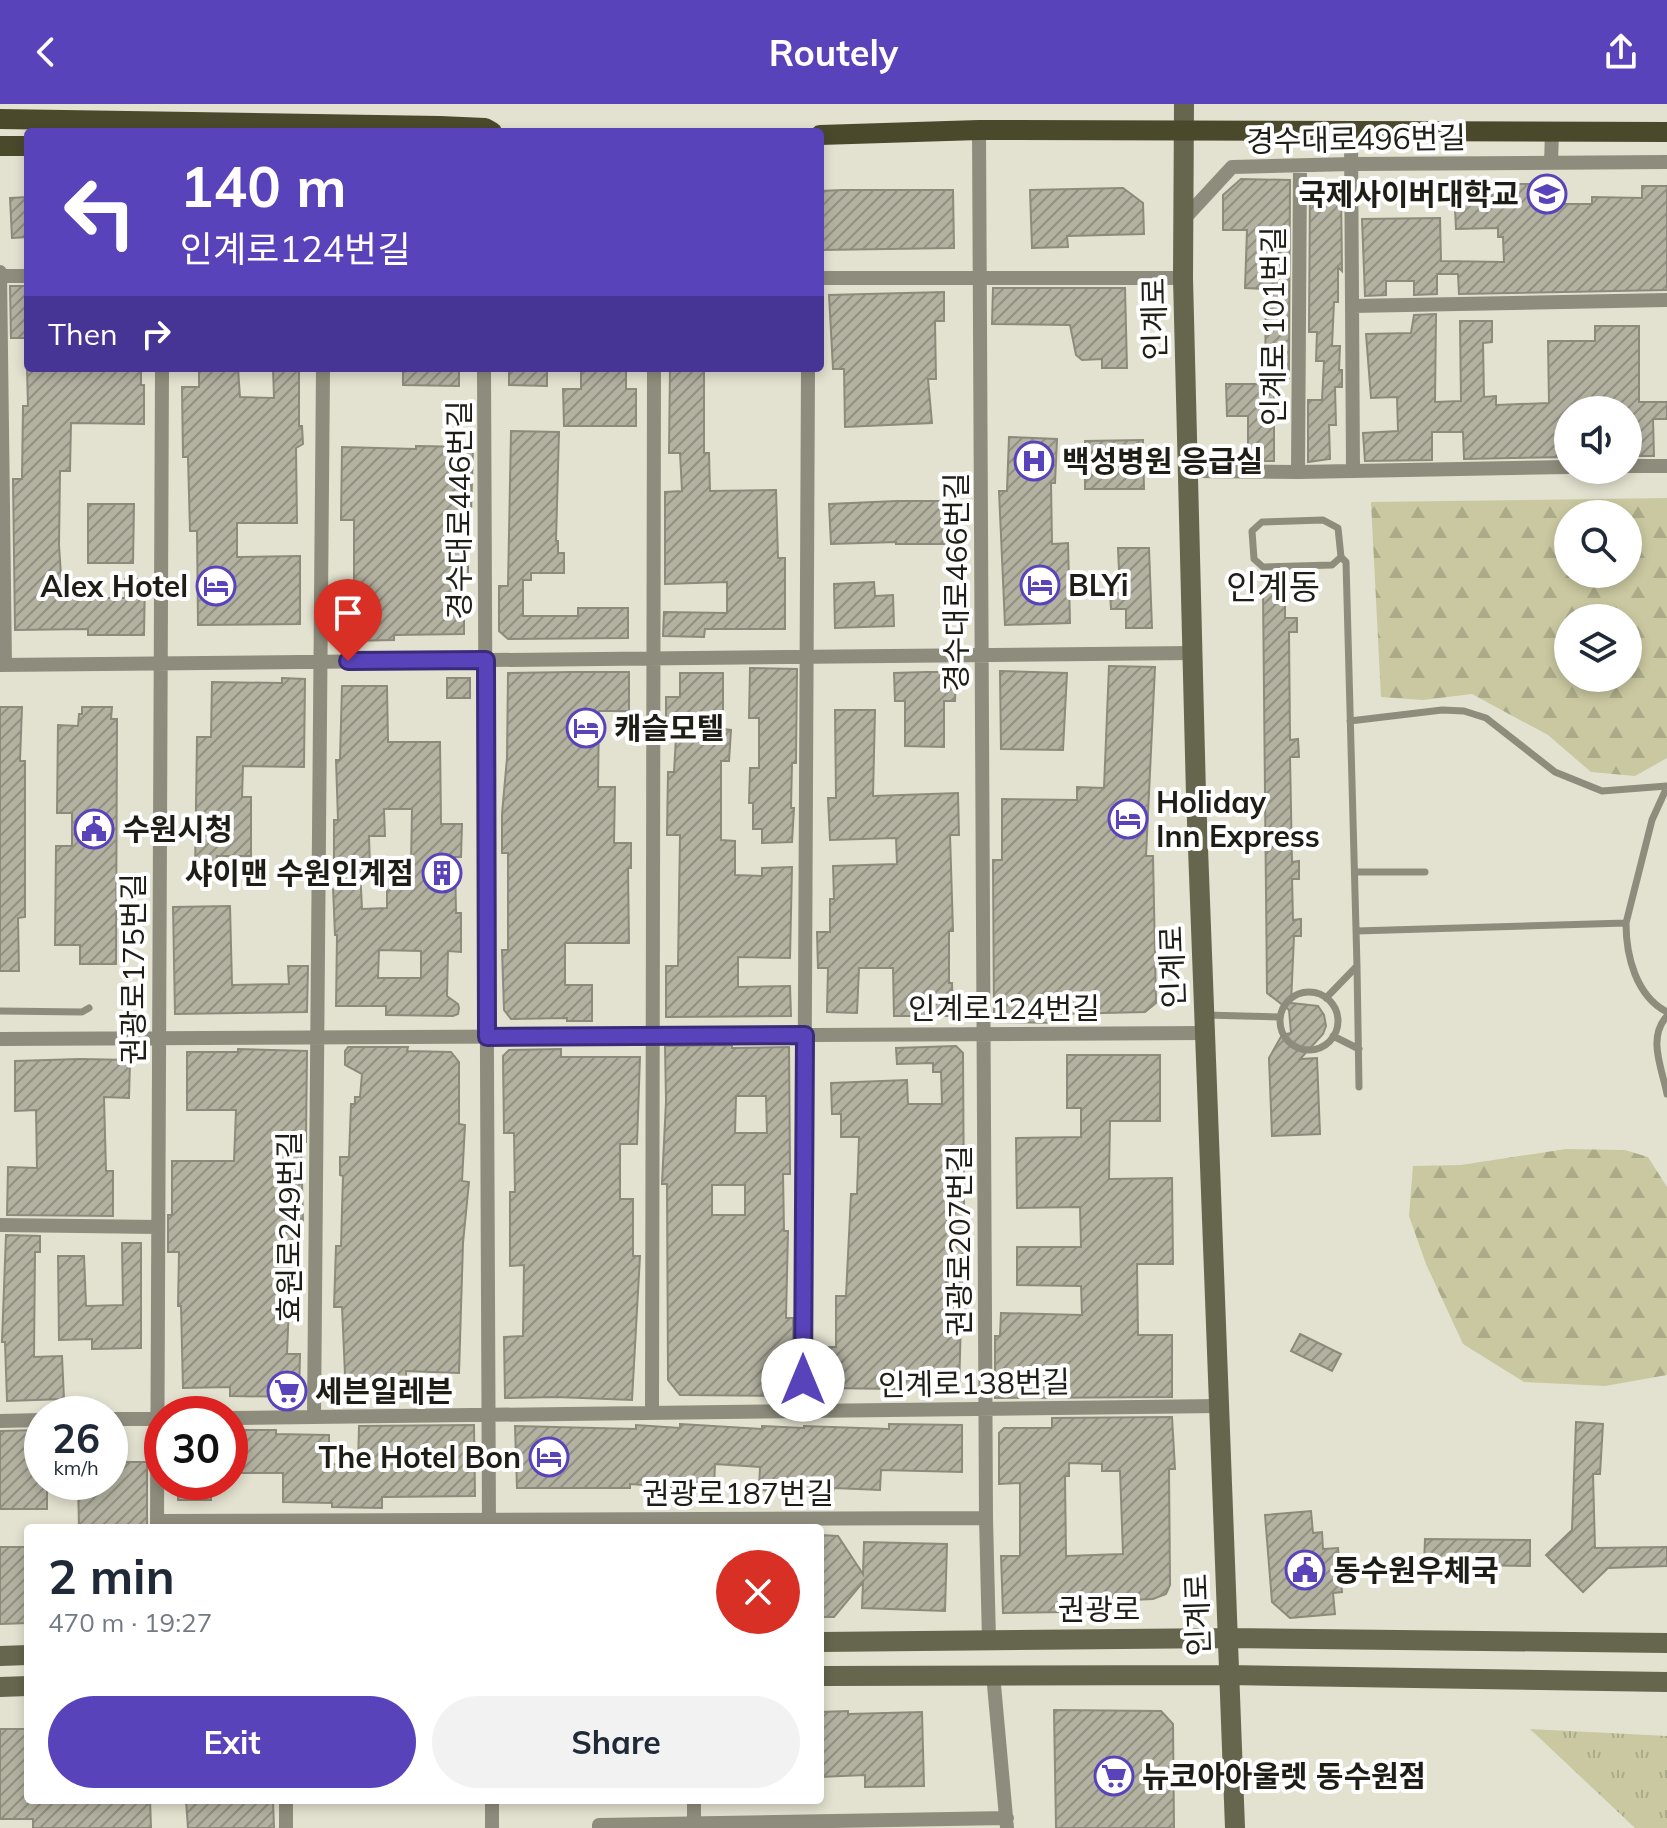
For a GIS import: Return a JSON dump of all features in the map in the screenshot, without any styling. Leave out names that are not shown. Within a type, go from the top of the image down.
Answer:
[{"type":"main road","points":[[0,119],[485,128]]},
{"type":"main road","points":[[824,135],[979,130],[1667,132]]},
{"type":"main road","points":[[0,146],[24,146]]},
{"type":"street","name":"인계로","points":[[1184,104],[1183,278],[1192,653],[1235,1828]]},
{"type":"street","name":"경수대로466번길","points":[[979,130],[984,1034]]},
{"type":"street","points":[[1351,132],[1353,471]]},
{"type":"street","points":[[1551,163],[1552,132]]},
{"type":"street","name":"경수대로496번길","points":[[1184,219],[1232,167],[1667,162]]},
{"type":"street","name":"인계로 101번길","points":[[1298,472],[1300,166]]},
{"type":"street","points":[[24,276],[0,275],[3,665],[1192,653]]},
{"type":"street","points":[[824,278],[1183,278]]},
{"type":"street","points":[[1352,306],[1667,300]]},
{"type":"street","name":"권광로175번길","points":[[160,1396],[162,372]]},
{"type":"street","name":"효원로249번길","points":[[314,1417],[323,372]]},
{"type":"street","name":"경수대로446번길","points":[[484,372],[487,1037]]},
{"type":"street","points":[[652,1413],[654,372]]},
{"type":"street","points":[[803,1411],[808,372]]},
{"type":"street","points":[[1642,466],[1667,466]]},
{"type":"street","points":[[1188,471],[1554,467]]},
{"type":"street","name":"인계로124번길","points":[[487,1037],[984,1034],[1204,1024]]},
{"type":"street","name":"권광로207번길","points":[[984,1034],[989,1640]]},
{"type":"street","points":[[0,1039],[487,1037],[489,1524]]},
{"type":"street","points":[[0,1225],[158,1227]]},
{"type":"street","name":"인계로138번길","points":[[248,1418],[1219,1406]]},
{"type":"street","points":[[0,1421],[24,1420]]},
{"type":"street","name":"권광로175번길","points":[[157,1524],[158,1500]]},
{"type":"street","name":"권광로187번길","points":[[489,1524],[986,1518]]},
{"type":"street","name":"권광로","points":[[824,1642],[1227,1638],[1667,1643]]},
{"type":"street","points":[[0,1656],[24,1655]]},
{"type":"street","points":[[599,1828],[599,1825],[1007,1823],[993,1674]]},
{"type":"street","points":[[824,1676],[1228,1675],[1667,1682]]},
{"type":"street","points":[[0,1687],[24,1686]]},
{"type":"street","points":[[286,1804],[286,1828]]},
{"type":"street","points":[[492,1804],[492,1828]]},
{"type":"street","points":[[694,1804],[694,1826]]},
{"type":"lane","points":[[1341,557],[1332,565],[1263,567],[1254,559],[1252,531],[1262,522],[1323,520],[1338,528],[1341,557],[1346,562],[1359,1087]]},
{"type":"lane","points":[[1350,721],[1442,710],[1464,711],[1486,718],[1555,772],[1602,791],[1667,786],[1652,820],[1626,923],[1626,939],[1636,977],[1657,1007],[1667,1014],[1658,1026],[1656,1040],[1667,1094]]},
{"type":"lane","points":[[1355,872],[1425,872]]},
{"type":"lane","points":[[1356,931],[1626,923]]},
{"type":"lane","points":[[1326,998],[1357,966]]},
{"type":"lane","points":[[1299,993],[1318,993],[1326,998],[1337,1014],[1338,1024],[1333,1036],[1321,1048],[1302,1050],[1286,1040],[1281,1032],[1280,1017],[1284,1005],[1299,993]]},
{"type":"lane","points":[[0,1011],[82,1012],[89,1008]]},
{"type":"lane","points":[[1204,1024],[1280,1017]]},
{"type":"lane","points":[[1333,1036],[1359,1049]]},
{"type":"green space","points":[[1667,498],[1667,758],[1635,776],[1591,772],[1548,735],[1472,694],[1423,700],[1381,697],[1371,502]]},
{"type":"green space","points":[[1566,1149],[1625,1150],[1648,1157],[1667,1187],[1667,1375],[1605,1386],[1524,1382],[1463,1344],[1426,1264],[1409,1216],[1413,1166],[1461,1165]]},
{"type":"green space","points":[[1530,1729],[1667,1736],[1667,1828],[1635,1828]]},
{"type":"building","points":[[1241,179],[1290,180],[1289,378],[1265,378],[1266,289],[1245,288],[1247,230],[1223,230],[1223,195]]},
{"type":"building","points":[[1538,184],[1538,204],[1592,204],[1592,197],[1642,198],[1642,186],[1667,186],[1667,290],[1459,294],[1458,274],[1437,274],[1437,294],[1414,295],[1414,281],[1386,281],[1386,295],[1365,296],[1362,219],[1440,218],[1441,261],[1504,262],[1503,237],[1498,237],[1498,228],[1456,229],[1454,186]]},
{"type":"building","points":[[1310,187],[1341,188],[1342,271],[1338,267],[1338,302],[1334,302],[1332,346],[1340,346],[1342,387],[1335,387],[1336,425],[1329,425],[1330,459],[1308,462],[1308,400],[1322,400],[1324,361],[1316,361],[1317,332],[1309,332]]},
{"type":"building","points":[[1123,188],[1143,203],[1144,234],[1067,236],[1068,247],[1032,248],[1030,190]]},
{"type":"building","points":[[953,190],[954,248],[824,250],[824,191]]},
{"type":"building","points":[[24,197],[24,237],[12,238],[10,198]]},
{"type":"building","points":[[10,286],[24,286],[24,338],[11,338]]},
{"type":"building","points":[[993,288],[1125,288],[1127,368],[1102,368],[1102,359],[1082,360],[1076,355],[1070,325],[992,324]]},
{"type":"building","points":[[944,292],[944,321],[935,321],[936,379],[928,379],[932,423],[845,427],[844,369],[833,369],[829,295]]},
{"type":"building","points":[[1436,314],[1435,402],[1461,401],[1460,321],[1492,321],[1492,342],[1483,343],[1484,397],[1496,396],[1496,405],[1549,403],[1548,341],[1595,341],[1595,326],[1639,326],[1639,396],[1554,396],[1554,457],[1464,459],[1463,432],[1432,432],[1432,460],[1365,461],[1363,433],[1398,431],[1397,397],[1371,398],[1366,334],[1411,333],[1414,315]]},
{"type":"building","points":[[27,372],[141,372],[144,424],[71,423],[70,471],[60,471],[59,545],[61,576],[71,576],[72,598],[125,598],[125,579],[145,579],[144,635],[88,635],[88,629],[15,630],[13,479],[22,479],[23,406],[28,406]]},
{"type":"building","points":[[199,372],[238,372],[240,397],[274,398],[273,372],[299,372],[299,426],[302,426],[303,444],[296,448],[297,523],[237,523],[237,557],[300,556],[300,624],[198,625],[197,531],[190,531],[188,457],[183,457],[182,387],[199,387]]},
{"type":"building","points":[[403,372],[459,372],[459,386],[403,385]]},
{"type":"building","points":[[509,372],[547,372],[547,386],[509,385]]},
{"type":"building","points":[[581,372],[626,372],[626,389],[636,389],[636,426],[564,426],[563,389],[581,389]]},
{"type":"building","points":[[670,372],[704,372],[704,453],[709,453],[710,491],[776,490],[778,558],[785,558],[785,629],[705,629],[704,637],[663,636],[664,612],[727,613],[727,582],[665,584],[665,492],[682,491],[680,453],[669,453]]},
{"type":"building","points":[[1226,384],[1274,384],[1274,461],[1248,461],[1248,416],[1227,416]]},
{"type":"building","points":[[1642,402],[1667,402],[1667,419],[1653,419],[1654,456],[1642,456]]},
{"type":"building","points":[[511,431],[559,432],[556,541],[558,553],[564,553],[564,573],[531,573],[531,580],[523,580],[523,616],[578,616],[578,608],[628,608],[628,638],[508,639],[499,631],[499,586],[508,586]]},
{"type":"building","points":[[1009,437],[1057,439],[1055,483],[1051,483],[1052,544],[1068,543],[1070,623],[1005,625],[999,491],[1007,491]]},
{"type":"building","points":[[1143,440],[1144,489],[1085,489],[1085,441]]},
{"type":"building","points":[[416,446],[473,447],[471,514],[468,514],[468,576],[464,577],[464,634],[394,635],[394,640],[347,641],[339,631],[338,587],[354,587],[354,520],[341,520],[342,447],[416,449]]},
{"type":"building","points":[[951,501],[951,544],[831,544],[829,504]]},
{"type":"building","points":[[88,504],[134,504],[133,563],[88,563]]},
{"type":"building","points":[[1118,548],[1149,548],[1152,628],[1126,628],[1126,609],[1111,609],[1110,593],[1120,593]]},
{"type":"building","points":[[874,582],[875,596],[893,595],[894,626],[835,628],[834,584]]},
{"type":"building","points":[[1285,590],[1285,618],[1297,618],[1297,632],[1289,632],[1290,740],[1298,739],[1299,757],[1290,757],[1292,862],[1299,861],[1299,879],[1292,879],[1293,920],[1301,919],[1301,936],[1294,936],[1291,1003],[1318,1006],[1326,1026],[1323,1034],[1300,1059],[1317,1058],[1320,1134],[1272,1136],[1269,1058],[1282,1035],[1291,1033],[1289,1010],[1267,993],[1263,591]]},
{"type":"building","points":[[1109,666],[1155,667],[1146,856],[1153,856],[1156,1003],[1145,1012],[1062,1014],[1062,1023],[994,1022],[993,860],[1002,860],[1002,799],[1077,800],[1077,787],[1104,788]]},
{"type":"building","points":[[750,668],[797,669],[792,842],[762,843],[762,829],[753,829],[753,803],[749,803],[750,768],[759,768],[759,718],[749,718]]},
{"type":"building","points":[[1000,671],[1067,673],[1063,750],[1001,749]]},
{"type":"building","points":[[629,672],[629,711],[599,711],[598,787],[615,787],[614,843],[631,843],[631,868],[628,868],[629,943],[565,943],[565,985],[592,985],[592,1021],[511,1019],[504,1010],[502,950],[508,950],[508,853],[502,853],[502,814],[507,758],[508,673]]},
{"type":"building","points":[[956,672],[955,701],[944,701],[944,747],[905,746],[905,701],[895,701],[894,673]]},
{"type":"building","points":[[680,673],[723,673],[723,729],[731,730],[729,761],[721,761],[721,840],[735,841],[735,875],[762,876],[762,868],[792,867],[790,958],[738,957],[738,987],[790,986],[791,1016],[666,1017],[666,966],[678,966],[680,835],[667,835],[668,772],[674,772],[677,720],[666,720],[666,697],[680,697]]},
{"type":"building","points":[[282,678],[305,679],[304,767],[243,766],[242,797],[251,797],[251,856],[217,856],[216,873],[195,874],[197,737],[211,737],[212,682],[282,683]]},
{"type":"building","points":[[447,678],[470,678],[470,698],[447,698]]},
{"type":"building","points":[[342,686],[387,686],[388,742],[440,742],[441,824],[462,824],[461,857],[455,857],[456,913],[461,913],[461,952],[448,951],[447,996],[458,1004],[458,1014],[386,1015],[386,1006],[336,1006],[337,935],[333,887],[346,869],[334,869],[334,820],[338,820],[336,760],[340,760]],"holes":[[[384,809],[412,809],[411,863],[387,863],[387,908],[362,909],[360,869],[370,868],[369,836],[385,836]],[[379,950],[421,951],[421,978],[378,978]]]},
{"type":"building","points":[[0,707],[22,707],[20,761],[25,761],[25,917],[18,918],[19,971],[0,971]]},
{"type":"building","name":"수원시청","points":[[82,707],[112,707],[111,719],[117,719],[116,964],[80,964],[80,945],[55,945],[56,846],[72,846],[72,813],[57,813],[58,725],[78,726]]},
{"type":"building","points":[[835,710],[875,710],[873,796],[958,793],[959,835],[950,835],[953,931],[949,931],[949,983],[952,983],[953,1016],[894,1016],[893,968],[859,968],[857,1013],[827,1012],[828,968],[818,968],[817,932],[830,932],[830,899],[834,899],[833,866],[897,864],[896,838],[830,840],[828,798],[836,798]]},
{"type":"building","points":[[230,906],[232,985],[289,984],[288,966],[308,966],[307,1012],[175,1014],[173,907]]},
{"type":"building","points":[[665,1046],[789,1047],[790,1174],[783,1174],[784,1231],[788,1231],[786,1318],[793,1318],[793,1385],[785,1396],[680,1395],[668,1380],[667,1184],[662,1184]],"holes":[[[736,1096],[766,1096],[767,1133],[735,1133]],[[712,1185],[745,1185],[745,1215],[712,1215]]]},
{"type":"building","points":[[956,1046],[963,1053],[964,1214],[969,1213],[968,1319],[961,1319],[959,1390],[828,1388],[829,1347],[836,1347],[836,1296],[846,1296],[851,1194],[857,1194],[859,1137],[841,1137],[841,1114],[832,1114],[831,1083],[907,1080],[908,1104],[942,1104],[941,1072],[933,1072],[933,1063],[897,1064],[896,1048]]},
{"type":"building","points":[[348,1047],[408,1047],[407,1051],[451,1052],[459,1062],[459,1124],[465,1125],[462,1181],[469,1182],[463,1243],[459,1373],[406,1371],[406,1391],[392,1391],[392,1382],[353,1382],[345,1374],[342,1307],[334,1307],[336,1246],[341,1246],[343,1176],[340,1175],[340,1157],[349,1157],[351,1104],[355,1104],[355,1097],[360,1097],[362,1074],[345,1065]]},
{"type":"building","points":[[238,1049],[307,1051],[306,1142],[301,1142],[303,1222],[297,1222],[298,1280],[290,1280],[287,1354],[300,1354],[299,1397],[230,1396],[230,1387],[183,1388],[181,1306],[178,1306],[179,1252],[168,1252],[172,1161],[234,1161],[236,1110],[187,1110],[187,1052],[238,1052]]},
{"type":"building","points":[[561,1049],[561,1057],[640,1057],[637,1144],[620,1144],[620,1199],[633,1199],[633,1256],[640,1256],[632,1400],[505,1398],[504,1337],[523,1336],[524,1265],[510,1266],[510,1192],[515,1192],[514,1133],[504,1133],[503,1056],[509,1050]]},
{"type":"building","points":[[1067,1055],[1160,1055],[1160,1121],[1110,1121],[1109,1179],[1172,1178],[1173,1264],[1137,1264],[1138,1335],[1172,1335],[1172,1397],[995,1398],[995,1336],[1000,1336],[1001,1313],[1082,1315],[1081,1286],[1017,1285],[1017,1247],[1081,1247],[1080,1207],[1017,1208],[1016,1138],[1081,1137],[1081,1108],[1067,1108]]},
{"type":"building","points":[[130,1060],[129,1098],[104,1097],[106,1171],[113,1171],[113,1216],[7,1215],[8,1167],[37,1168],[36,1110],[15,1111],[15,1061]]},
{"type":"building","points":[[6,1235],[40,1236],[40,1252],[35,1252],[34,1357],[62,1356],[64,1396],[24,1396],[24,1400],[7,1401],[5,1342],[2,1342]]},
{"type":"building","points":[[122,1243],[141,1243],[141,1348],[92,1349],[92,1339],[59,1340],[58,1256],[84,1256],[86,1306],[123,1305]]},
{"type":"building","points":[[1300,1334],[1341,1354],[1332,1371],[1291,1351]]},
{"type":"building","points":[[1172,1417],[1175,1469],[1169,1469],[1170,1585],[1166,1594],[1153,1599],[1067,1603],[1067,1612],[1003,1613],[1001,1556],[1020,1556],[1020,1483],[999,1484],[999,1433],[1004,1428],[1052,1428],[1052,1418]],"holes":[[[1069,1463],[1102,1464],[1102,1471],[1120,1471],[1123,1554],[1066,1556],[1065,1476],[1069,1476]]]},
{"type":"building","points":[[1576,1422],[1603,1424],[1600,1474],[1593,1474],[1595,1548],[1667,1547],[1667,1566],[1608,1568],[1583,1592],[1546,1555],[1572,1530]]},
{"type":"building","points":[[680,1424],[762,1429],[762,1426],[889,1429],[889,1424],[962,1425],[962,1472],[881,1470],[880,1490],[834,1488],[833,1492],[795,1492],[759,1490],[760,1467],[715,1464],[714,1486],[671,1483],[671,1487],[630,1484],[630,1488],[517,1488],[515,1426],[636,1429],[636,1425],[680,1428]]},
{"type":"building","points":[[474,1425],[475,1496],[382,1497],[382,1508],[332,1507],[332,1503],[283,1502],[283,1473],[248,1473],[248,1430],[329,1435],[329,1464],[358,1465],[359,1426]]},
{"type":"building","points":[[24,1430],[24,1500],[47,1500],[47,1509],[0,1509],[0,1431]]},
{"type":"building","points":[[128,1462],[144,1462],[147,1524],[79,1524],[78,1500],[128,1500]]},
{"type":"building","name":"동수원우체국","points":[[1311,1511],[1313,1533],[1322,1532],[1323,1549],[1338,1548],[1342,1592],[1333,1593],[1335,1614],[1290,1618],[1272,1602],[1265,1515]]},
{"type":"building","points":[[824,1535],[838,1536],[863,1574],[864,1542],[947,1544],[945,1611],[862,1608],[863,1582],[834,1617],[824,1617]]},
{"type":"building","points":[[1425,1539],[1530,1540],[1530,1566],[1424,1564]]},
{"type":"building","points":[[0,1547],[24,1547],[24,1623],[0,1624]]},
{"type":"building","name":"뉴코아아울렛 동수원점","points":[[1054,1710],[1161,1711],[1173,1724],[1174,1828],[1056,1828]]},
{"type":"building","points":[[824,1712],[922,1712],[924,1786],[865,1787],[865,1775],[824,1777]]},
{"type":"building","points":[[0,1729],[24,1729],[24,1804],[150,1804],[151,1828],[33,1828],[33,1819],[0,1819]]},
{"type":"building","points":[[186,1804],[273,1804],[274,1828],[188,1828]]},
{"type":"place","name":"국제사이버대학교","points":[[1547,194]]},
{"type":"place","name":"백성병원 응급실","points":[[1034,461]]},
{"type":"place","name":"BLYi","points":[[1040,585]]},
{"type":"place","name":"Alex Hotel","points":[[216,586]]},
{"type":"place","name":"캐슬모텔","points":[[586,728]]},
{"type":"place","name":"Holiday Inn Express","points":[[1128,819]]},
{"type":"place","name":"수원시청","points":[[94,829]]},
{"type":"place","name":"샤이맨 수원인계점","points":[[442,873]]},
{"type":"place","name":"세븐일레븐","points":[[287,1391]]},
{"type":"place","name":"The Hotel Bon","points":[[549,1457]]},
{"type":"place","name":"동수원우체국","points":[[1305,1570]]},
{"type":"place","name":"뉴코아아울렛 동수원점","points":[[1114,1776]]},
{"type":"district","name":"인계동","points":[[1273,586]]},
{"type":"route","points":[[348,661],[486,660],[487,1037],[805,1035],[803,1380]]}]
